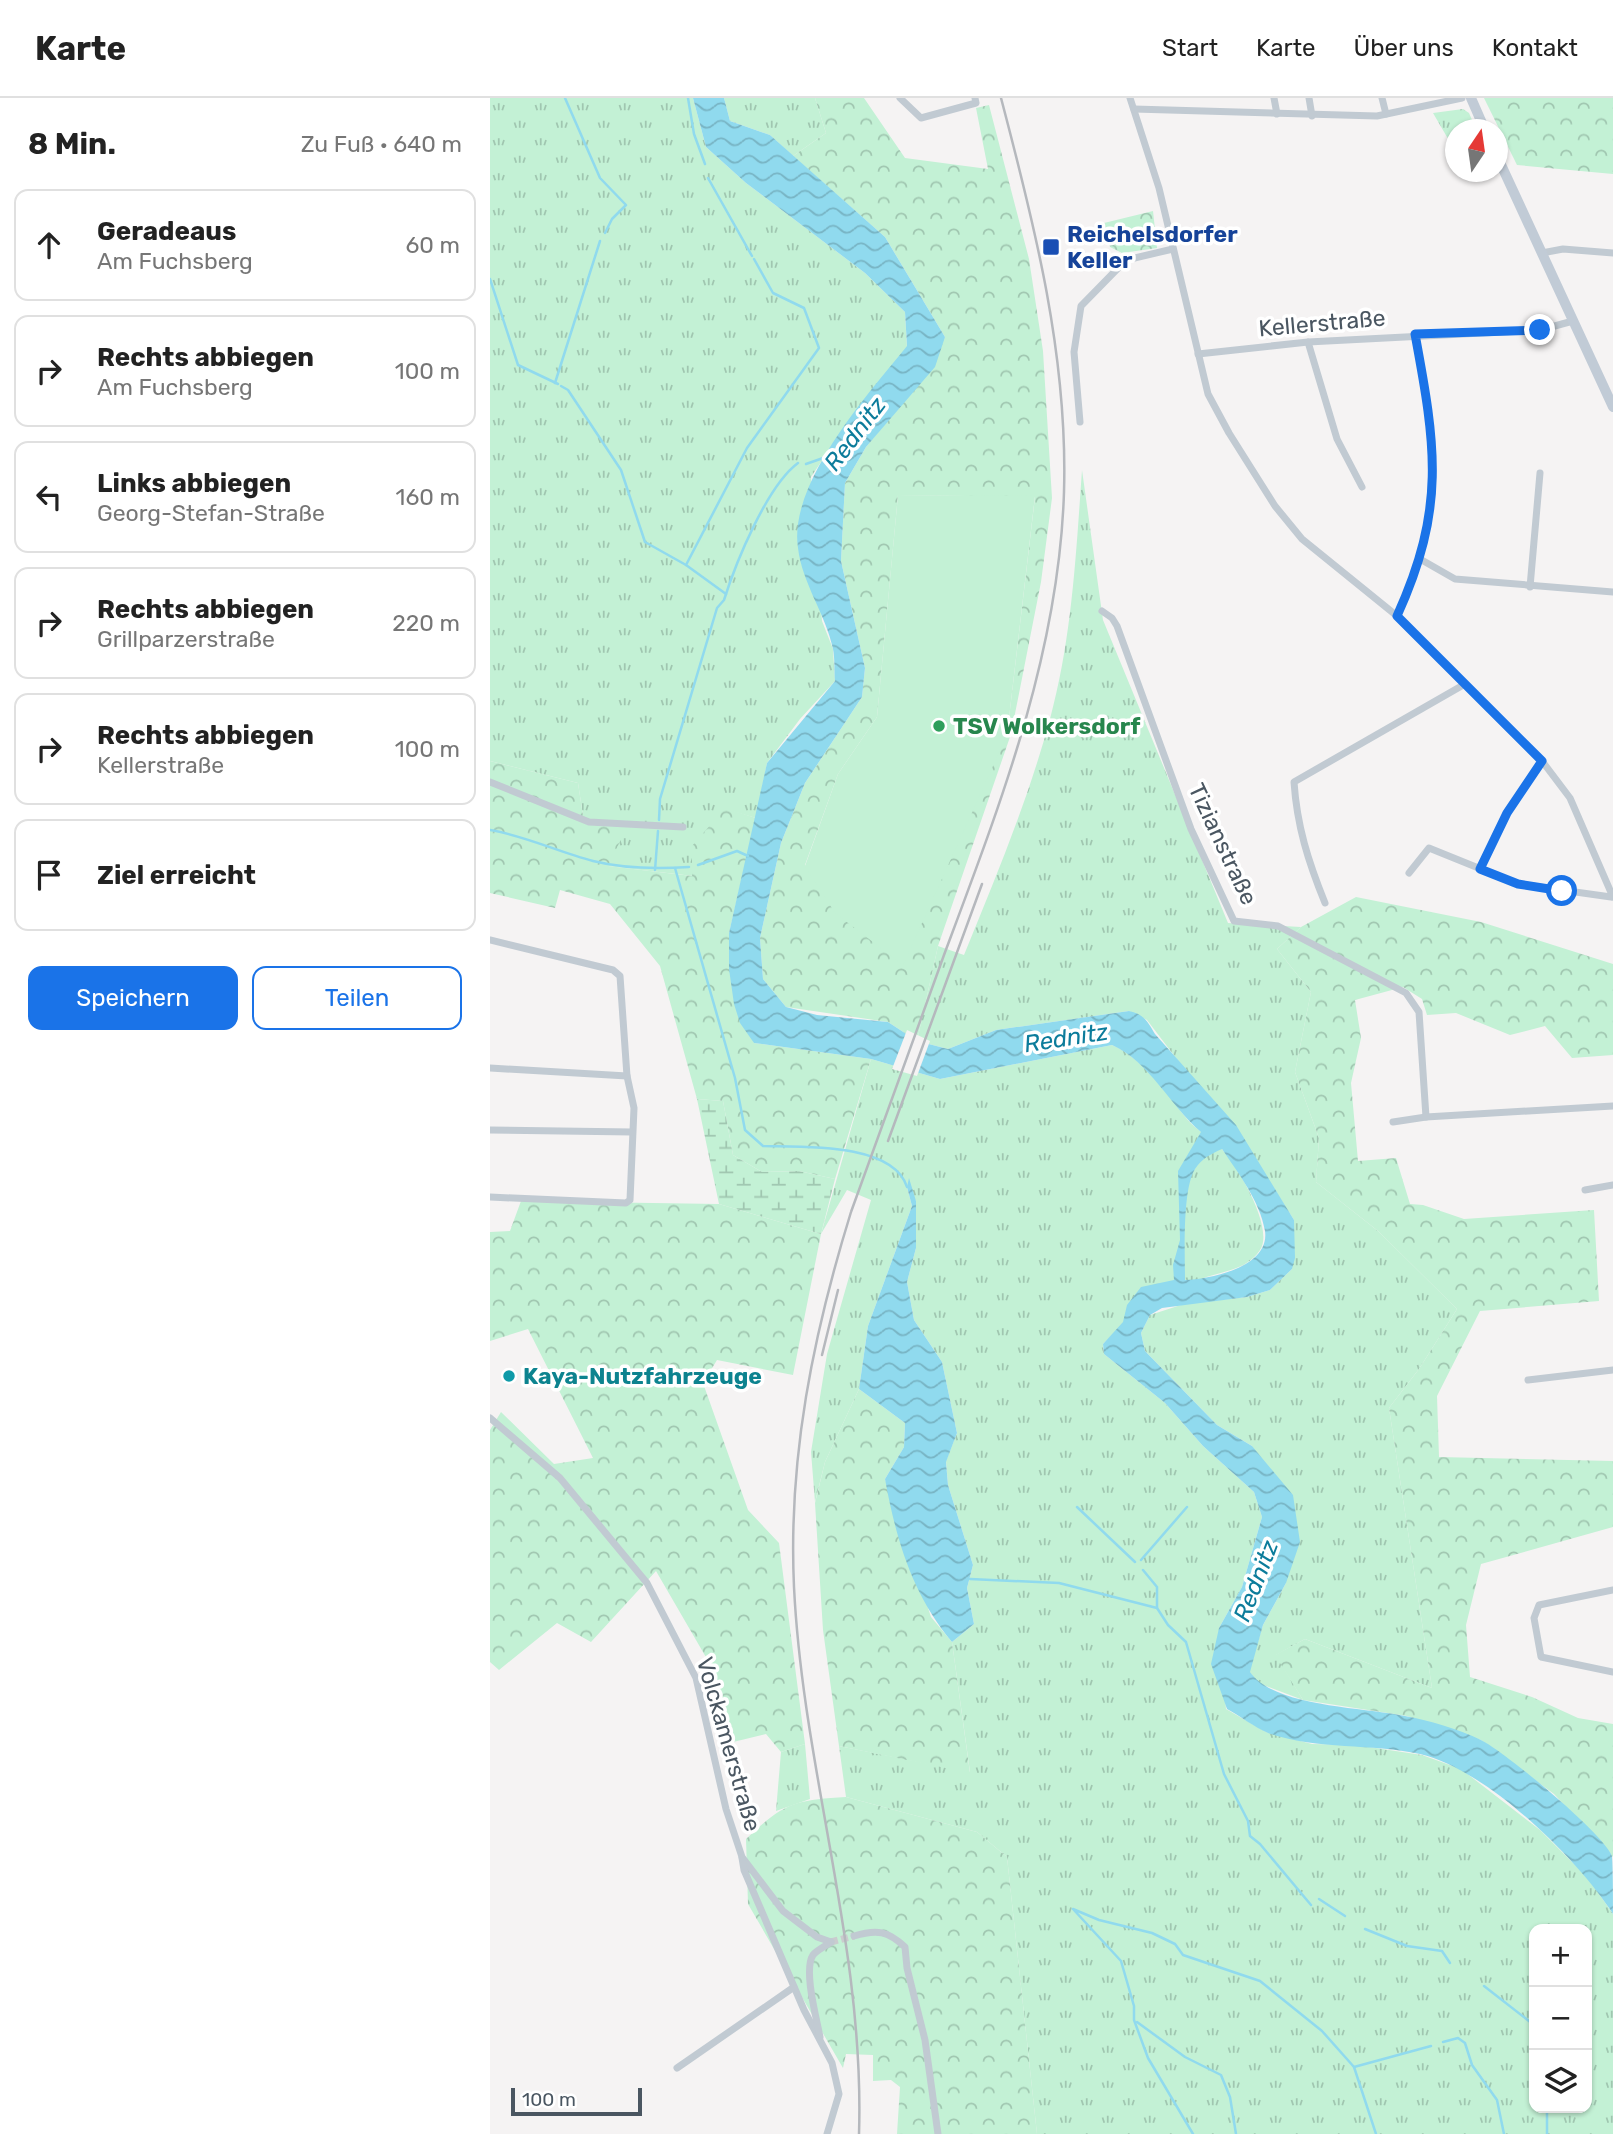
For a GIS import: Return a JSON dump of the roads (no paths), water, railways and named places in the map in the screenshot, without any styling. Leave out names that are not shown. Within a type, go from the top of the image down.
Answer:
[{"type":"main road","points":[[1471,98],[1480,119]]},
{"type":"main road","points":[[1508,180],[1613,407]]},
{"type":"street","points":[[900,98],[915,115],[927,118],[976,103],[975,98]]},
{"type":"street","points":[[1130,98],[1159,188],[1208,394],[1275,506],[1302,539],[1397,616],[1542,761],[1570,798],[1612,897],[1518,884],[1429,848],[1409,873]]},
{"type":"street","points":[[1274,98],[1277,114]]},
{"type":"street","points":[[1309,98],[1312,116]]},
{"type":"street","points":[[1382,98],[1386,114]]},
{"type":"street","points":[[1134,109],[1312,116],[1386,114],[1462,98]]},
{"type":"street","points":[[1080,422],[1074,352],[1081,306],[1126,260],[1173,249]]},
{"type":"street","points":[[1542,253],[1563,249],[1613,253]]},
{"type":"street","name":"Kellerstraße","points":[[1198,354],[1415,334],[1540,330],[1573,321]]},
{"type":"street","points":[[1397,616],[1420,559],[1433,492],[1432,422],[1415,334]]},
{"type":"street","points":[[1308,342],[1337,439],[1362,487]]},
{"type":"street","points":[[1530,587],[1540,473]]},
{"type":"street","points":[[1420,559],[1455,579],[1613,592]]},
{"type":"street","name":"Tizianstraße","points":[[1102,611],[1112,618],[1117,626],[1191,829],[1234,921],[1278,926],[1406,993],[1419,1012],[1426,1117]]},
{"type":"street","points":[[1325,903],[1304,853],[1297,822],[1294,782],[1465,684]]},
{"type":"street","points":[[1480,869],[1507,813],[1542,761]]},
{"type":"street","points":[[490,782],[589,822],[683,827]]},
{"type":"street","points":[[490,940],[612,970],[620,976],[628,1076],[634,1108],[630,1200],[626,1203],[490,1197]]},
{"type":"street","points":[[490,1068],[628,1076]]},
{"type":"street","points":[[1394,1122],[1426,1117],[1613,1106]]},
{"type":"street","points":[[490,1130],[632,1132]]},
{"type":"street","points":[[1585,1190],[1613,1185]]},
{"type":"street","points":[[1528,1380],[1613,1370]]},
{"type":"street","name":"Volckamerstraße","points":[[490,1418],[560,1478],[647,1583],[696,1678],[726,1809],[744,1870],[794,1987],[820,2038]]},
{"type":"street","points":[[1613,1590],[1539,1605],[1534,1618],[1541,1657],[1613,1672]]},
{"type":"street","points":[[742,1857],[783,1911],[817,1937],[831,1942],[812,1956],[810,1964],[820,2038],[832,2063],[839,2094],[827,2134]]},
{"type":"street","points":[[854,1936],[872,1930],[890,1933],[905,1947],[925,2040],[938,2134]]},
{"type":"street","points":[[677,2068],[794,1987]]},
{"type":"water","name":"Rednitz","points":[[693,98],[724,98],[730,121],[770,135],[885,237],[945,337],[935,367],[866,447],[845,483],[841,561],[865,668],[862,697],[805,783],[781,843],[760,938],[763,979],[786,1007],[817,1015],[888,1022],[917,1041],[948,1049],[996,1030],[1129,1011],[1145,1019],[1155,1034],[1236,1125],[1294,1220],[1295,1258],[1292,1269],[1270,1290],[1247,1297],[1162,1308],[1150,1315],[1141,1333],[1145,1351],[1217,1425],[1252,1446],[1293,1495],[1300,1542],[1286,1583],[1263,1625],[1250,1672],[1262,1684],[1299,1699],[1423,1720],[1463,1732],[1493,1747],[1552,1793],[1591,1829],[1612,1856],[1613,1914],[1577,1867],[1554,1843],[1501,1796],[1473,1777],[1420,1754],[1305,1742],[1268,1733],[1227,1709],[1211,1664],[1219,1628],[1242,1587],[1262,1517],[1254,1492],[1203,1446],[1165,1403],[1104,1354],[1103,1344],[1123,1322],[1127,1305],[1141,1287],[1174,1280],[1173,1265],[1180,1240],[1178,1171],[1201,1132],[1149,1073],[1138,1062],[1112,1045],[940,1079],[871,1059],[754,1043],[740,1023],[729,969],[729,933],[767,763],[835,681],[830,636],[800,561],[798,523],[805,496],[834,441],[907,346],[905,312],[865,273],[746,183],[706,147]],"holes":[[[1222,1149],[1248,1188],[1258,1209],[1265,1231],[1264,1243],[1258,1254],[1237,1269],[1185,1280],[1185,1223],[1191,1179],[1204,1159]]]},
{"type":"water","points":[[909,1178],[916,1201],[916,1248],[907,1282],[914,1320],[942,1362],[957,1433],[946,1462],[948,1485],[973,1565],[967,1588],[974,1624],[952,1642],[926,1605],[916,1585],[900,1544],[889,1501],[885,1479],[904,1447],[905,1423],[859,1389],[868,1326],[912,1206],[907,1187]]},
{"type":"waterway","points":[[565,98],[600,178],[626,205],[612,219],[605,233]]},
{"type":"waterway","points":[[688,98],[694,134],[705,164]]},
{"type":"waterway","points":[[708,178],[752,256]]},
{"type":"waterway","points":[[555,383],[600,241]]},
{"type":"waterway","points":[[686,565],[747,448],[819,348],[804,308],[773,293],[754,259]]},
{"type":"waterway","points":[[490,279],[518,365],[558,384]]},
{"type":"waterway","points":[[561,386],[568,390],[621,470],[645,542],[686,565],[726,594]]},
{"type":"waterway","name":"Rednitz","points":[[806,464],[826,457]]},
{"type":"waterway","points":[[659,820],[660,799],[717,608],[724,600],[736,566],[764,506],[786,474],[798,463]]},
{"type":"waterway","points":[[490,830],[605,864],[641,868],[689,867]]},
{"type":"waterway","points":[[655,870],[658,831]]},
{"type":"waterway","points":[[698,865],[737,851],[748,856]]},
{"type":"waterway","points":[[675,868],[735,1078],[745,1130],[763,1146],[844,1150],[865,1155],[884,1162],[898,1172],[907,1187]]},
{"type":"waterway","points":[[1077,1507],[1135,1562]]},
{"type":"waterway","points":[[1141,1560],[1187,1507]]},
{"type":"waterway","points":[[1143,1570],[1157,1587],[1157,1608],[1168,1625],[1186,1642],[1224,1774],[1248,1821],[1250,1836],[1260,1844],[1311,1905]]},
{"type":"waterway","points":[[970,1579],[1059,1583],[1157,1608]]},
{"type":"waterway","points":[[1319,1899],[1345,1916]]},
{"type":"waterway","points":[[1193,2134],[1148,2058],[1134,2020],[1134,2006],[1121,1961],[1073,1909],[1099,1920],[1152,1933],[1175,1944],[1183,1955],[1260,1981],[1322,2031],[1354,2067],[1376,2134]]},
{"type":"waterway","points":[[1365,1929],[1407,1946],[1442,1951],[1450,1963]]},
{"type":"waterway","points":[[1484,1986],[1529,2021]]},
{"type":"waterway","points":[[1137,2022],[1185,2057],[1221,2075],[1230,2097],[1236,2134]]},
{"type":"waterway","points":[[1443,2042],[1458,2038],[1465,2043],[1472,2065],[1497,2100],[1504,2134]]},
{"type":"waterway","points":[[1354,2067],[1431,2046]]},
{"type":"waterway","points":[[1547,2113],[1547,2134]]},
{"type":"tunnel","points":[[831,1942],[854,1936]]},
{"type":"railway","points":[[859,2134],[853,1996],[800,1656],[794,1587],[795,1491],[806,1397],[837,1258],[851,1212],[1005,785],[1039,670],[1060,552],[1064,442],[1055,342],[1037,244],[1001,98]]},
{"type":"railway","points":[[888,1141],[982,884]]},
{"type":"railway","points":[[822,1355],[838,1290]]},
{"type":"place","name":"Reichelsdorfer Keller","points":[[1051,247]]},
{"type":"place","name":"TSV Wolkersdorf","points":[[939,726]]},
{"type":"place","name":"Kaya-Nutzfahrzeuge","points":[[509,1376]]}]
